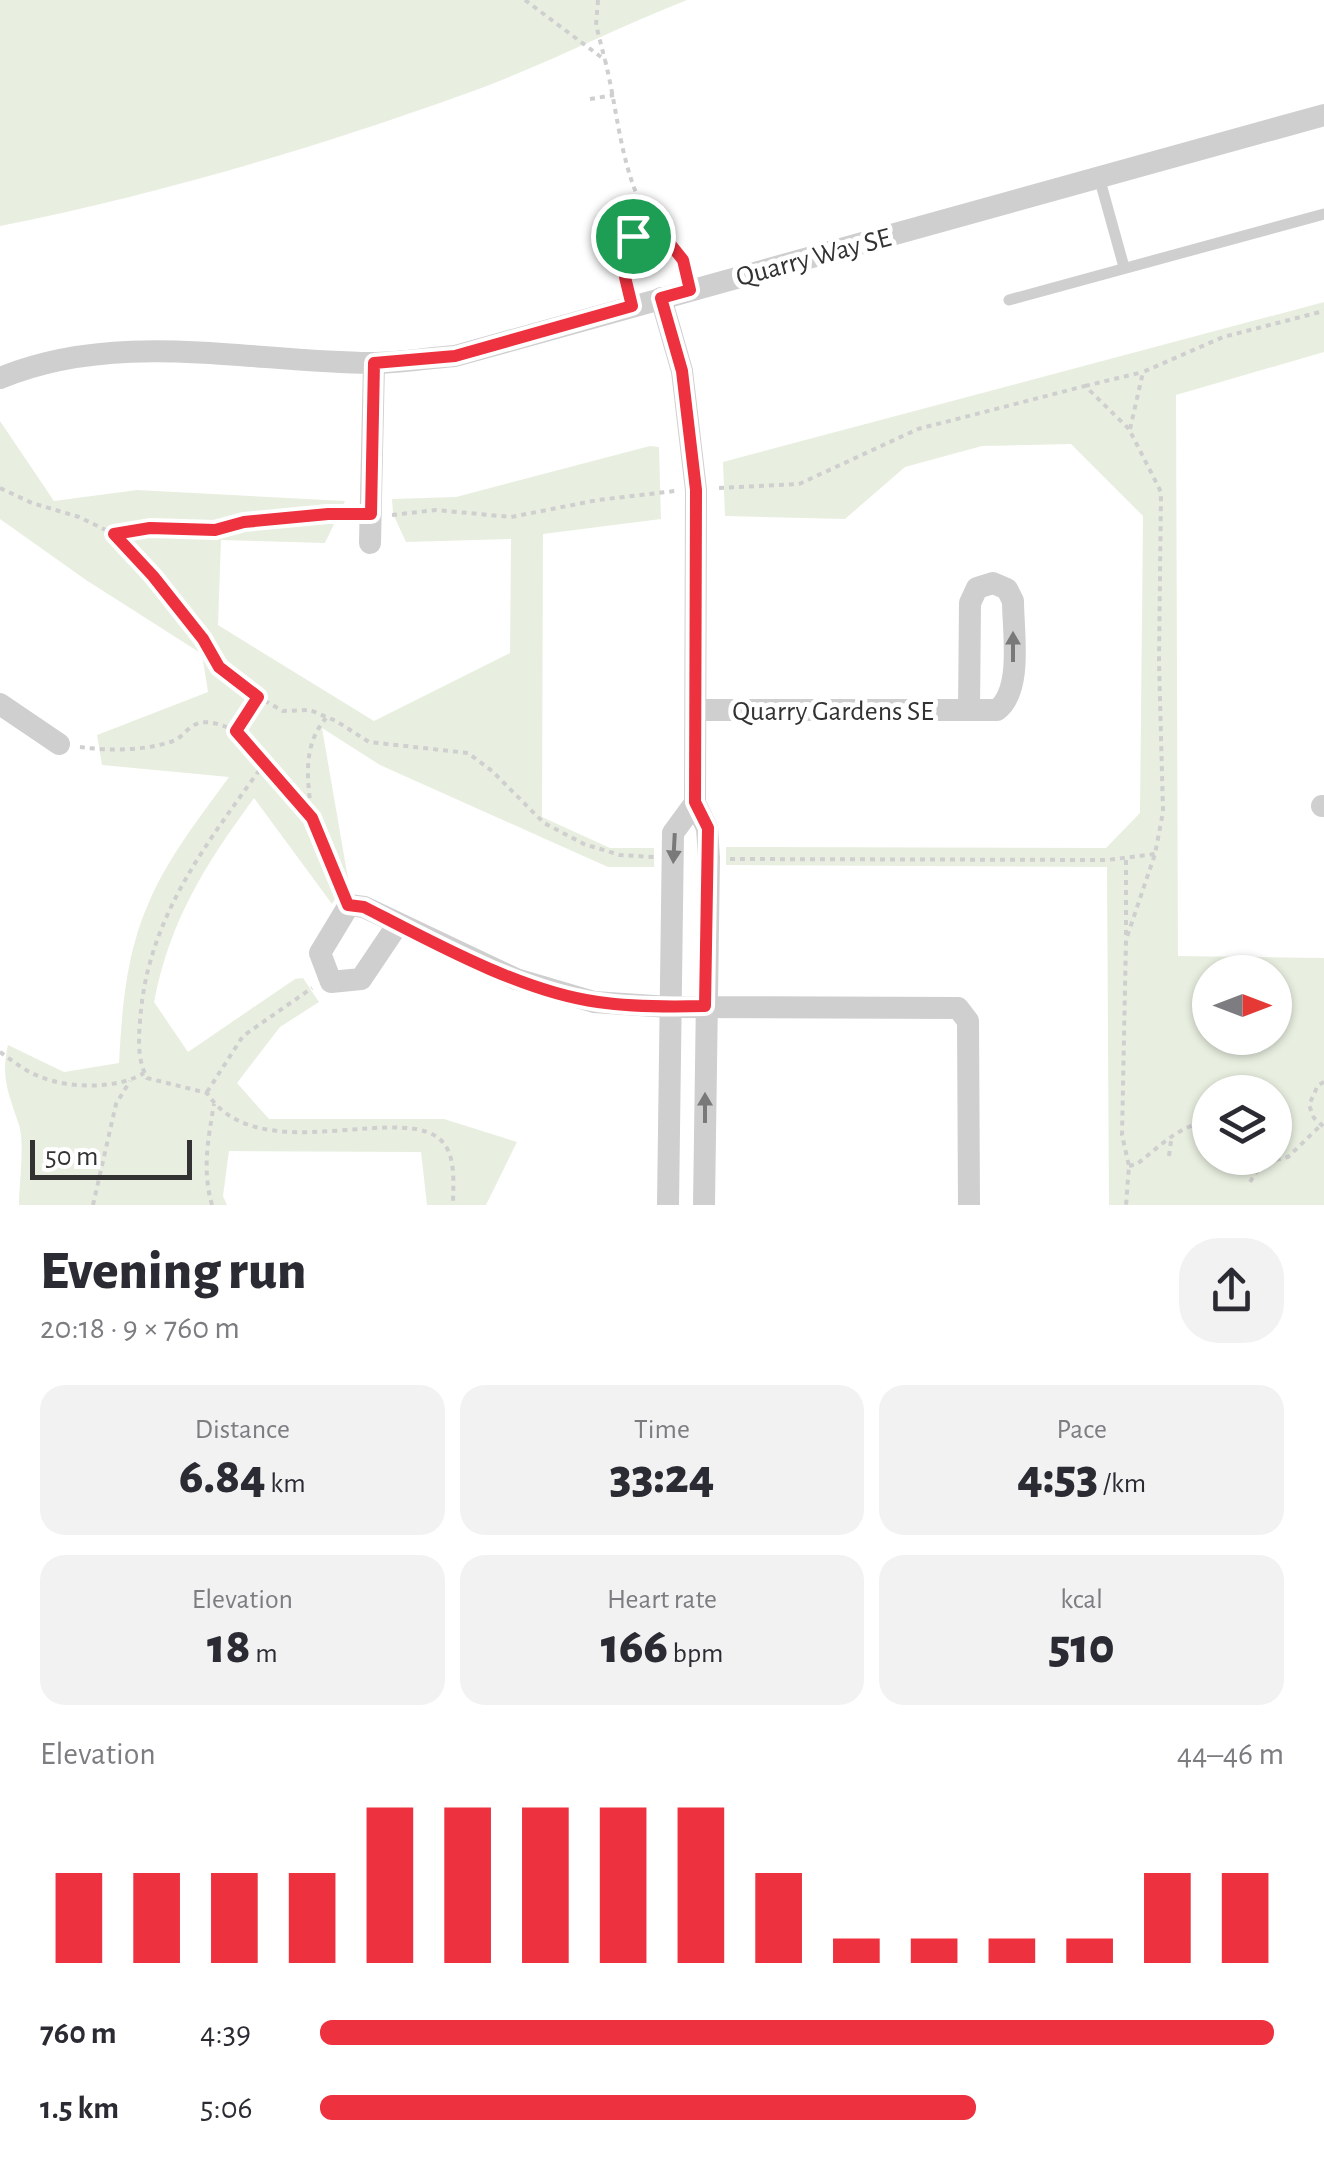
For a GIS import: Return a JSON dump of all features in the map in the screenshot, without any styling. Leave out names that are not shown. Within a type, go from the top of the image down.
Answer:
[{"type":"street","name":"Quarry Way SE","points":[[0,378],[21,370],[129,349],[374,363],[455,356],[1324,115]]},
{"type":"street","points":[[661,298],[682,371],[696,490],[695,802],[708,828],[704,1205]]},
{"type":"street","points":[[370,542],[374,363]]},
{"type":"street","name":"Quarry Gardens SE","points":[[697,710],[969,710],[997,710],[1007,702],[1014,688],[1013,601],[1008,589],[993,583],[977,588],[970,603],[969,710]]},
{"type":"street","points":[[0,704],[59,744]]},
{"type":"street","points":[[668,1205],[673,832],[695,802]]},
{"type":"street","points":[[398,924],[361,980],[330,982],[320,953],[348,905],[364,907],[516,979],[594,1002],[669,1007],[958,1008],[968,1021],[969,1205]]},
{"type":"lane","points":[[1099,177],[1124,267]]},
{"type":"lane","points":[[1008,300],[1324,214]]},
{"type":"path","points":[[525,0],[605,60]]},
{"type":"path","points":[[598,0],[596,25],[642,209],[683,260],[690,290]]},
{"type":"path","points":[[590,100],[614,96]]},
{"type":"path","points":[[632,306],[625,277],[642,209]]},
{"type":"path","points":[[114,534],[150,528],[215,530],[244,522],[328,514],[436,510],[512,518],[598,500],[799,484],[918,429],[1143,372],[1223,338],[1324,310]]},
{"type":"path","points":[[1130,429],[1143,372]]},
{"type":"path","points":[[1085,386],[1130,429],[1161,492],[1159,661],[1163,812],[1155,854],[1126,940]]},
{"type":"path","points":[[0,488],[114,534],[173,601],[219,667],[283,711],[310,710],[369,742],[468,754],[492,771],[544,824],[620,856],[673,858]]},
{"type":"path","points":[[236,731],[258,697]]},
{"type":"path","points":[[326,717],[316,729],[308,754],[312,818],[348,905]]},
{"type":"path","points":[[59,744],[103,750],[141,747],[178,740],[194,724],[214,722],[236,731],[312,818]]},
{"type":"path","points":[[263,765],[200,852],[174,896],[155,943],[139,1034],[144,1072],[147,1078],[207,1093],[214,1104],[233,1117],[276,1132],[422,1130],[438,1137],[448,1148],[453,1205]]},
{"type":"path","points":[[708,858],[1126,858],[1155,854]]},
{"type":"path","points":[[1126,858],[1122,1135],[1129,1166],[1126,1205]]},
{"type":"path","points":[[207,1093],[244,1036],[314,986],[330,982]]},
{"type":"path","points":[[0,1052],[44,1079],[75,1084],[130,1082]]},
{"type":"path","points":[[94,1204],[115,1108],[130,1082],[144,1072]]},
{"type":"path","points":[[1292,1153],[1322,1126],[1309,1106],[1318,1085],[1324,1082]]},
{"type":"path","points":[[212,1205],[205,1181],[205,1156],[214,1104]]},
{"type":"path","points":[[1129,1166],[1192,1127]]},
{"type":"path","points":[[1169,1156],[1172,1138]]},
{"type":"path","points":[[1250,1182],[1254,1175]]},
{"type":"green space","points":[[0,0],[687,0],[491,84],[348,134],[175,185],[0,226]]},
{"type":"green space","points":[[1324,302],[1324,352],[1176,395],[1178,956],[1192,956],[1192,1055],[1292,1055],[1292,958],[1324,958],[1324,1205],[1109,1205],[1107,867],[726,865],[726,847],[1106,848],[1140,813],[1143,516],[1071,444],[982,446],[905,467],[845,519],[725,516],[723,462]]},
{"type":"green space","points":[[0,421],[54,501],[137,490],[345,501],[325,543],[221,540],[218,625],[374,721],[510,653],[511,539],[406,542],[393,514],[392,499],[456,497],[650,446],[659,447],[661,519],[543,534],[542,817],[610,848],[654,848],[654,867],[608,867],[380,765],[322,728],[350,890],[339,893],[332,904],[254,798],[192,894],[169,945],[154,1002],[188,1052],[295,979],[303,978],[319,1002],[280,1027],[237,1083],[269,1119],[444,1119],[517,1142],[486,1205],[427,1205],[421,1152],[229,1151],[223,1196],[227,1205],[19,1205],[22,1143],[6,1078],[8,1045],[64,1072],[119,1063],[126,981],[141,921],[175,853],[229,777],[102,765],[97,735],[208,692],[202,654],[0,519]]},
{"type":"route","points":[[642,209],[683,260],[690,290],[661,298],[682,371],[696,490],[695,802],[708,828],[705,1006],[594,1002],[516,979],[364,907],[348,905],[312,818],[236,731],[258,697],[219,667],[203,639],[114,534],[150,528],[215,530],[244,522],[371,514],[374,363],[455,356],[632,306],[625,277],[633,236],[642,209]]}]
